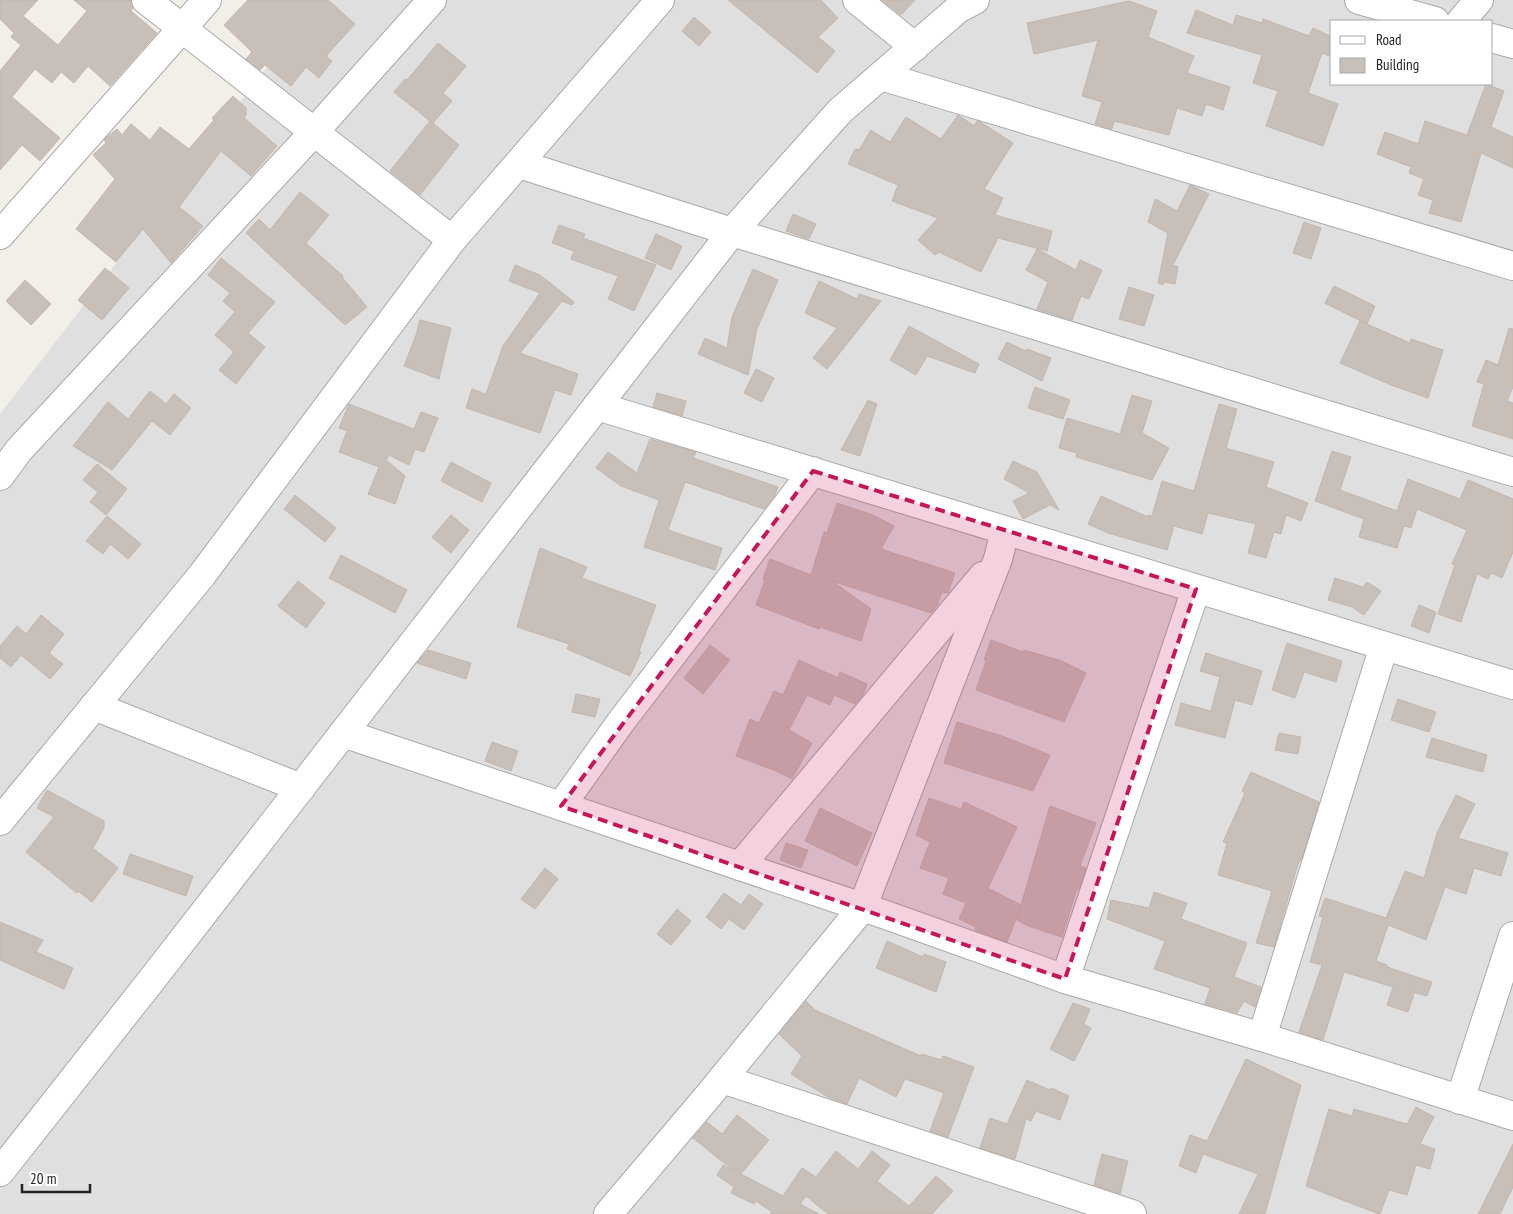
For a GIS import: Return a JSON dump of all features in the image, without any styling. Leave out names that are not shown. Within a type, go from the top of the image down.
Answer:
[{"type":"street","points":[[146,0],[452,240]]},
{"type":"street","points":[[0,235],[207,0]]},
{"type":"street","points":[[0,476],[19,450],[314,132],[432,0]]},
{"type":"street","points":[[0,821],[202,575],[452,240],[660,0]]},
{"type":"street","points":[[857,0],[915,47]]},
{"type":"street","points":[[1360,0],[1431,20]]},
{"type":"street","points":[[1462,20],[1479,0]]},
{"type":"street","points":[[0,1172],[301,788],[732,232],[840,111],[966,3]]},
{"type":"street","points":[[1493,38],[1513,44]]},
{"type":"street","points":[[881,76],[1513,266]]},
{"type":"street","points":[[518,164],[732,232],[1513,472]]},
{"type":"street","points":[[597,406],[1513,685]]},
{"type":"street","points":[[561,806],[620,724],[813,471]]},
{"type":"street","points":[[608,1214],[807,977],[862,908],[998,559],[1005,531]]},
{"type":"street","points":[[740,866],[998,559]]},
{"type":"street","points":[[1065,979],[1196,589]]},
{"type":"street","points":[[1262,1037],[1384,646]]},
{"type":"street","points":[[94,706],[301,788]]},
{"type":"street","points":[[343,734],[740,866],[1065,979],[1262,1037],[1513,1116]]},
{"type":"street","points":[[1460,1100],[1513,936]]},
{"type":"street","points":[[722,1079],[1132,1214]]},
{"type":"highlighted area","points":[[813,471],[1196,589],[1065,979],[561,806]]},
{"type":"shaded area","points":[[319,0],[1513,0],[1513,1214],[0,1214],[0,414]]},
{"type":"building","points":[[0,0],[38,0],[23,16],[58,45],[87,11],[74,0],[131,0],[133,8],[131,11],[157,33],[110,86],[88,66],[74,83],[61,72],[52,83],[35,69],[12,97],[60,138],[40,161],[22,145],[0,170],[0,71],[21,45],[11,37],[14,33],[0,19]]},
{"type":"building","points":[[248,0],[328,0],[355,24],[326,56],[332,61],[319,78],[306,67],[291,86],[265,65],[260,70],[246,59],[252,52],[224,25]]},
{"type":"building","points":[[728,0],[821,0],[838,18],[818,37],[835,51],[817,73]]},
{"type":"building","points":[[882,0],[915,0],[901,15]]},
{"type":"building","points":[[1129,1],[1157,11],[1148,37],[1194,56],[1187,73],[1230,87],[1223,110],[1206,104],[1202,116],[1177,108],[1169,135],[1114,121],[1112,129],[1095,124],[1102,102],[1082,96],[1098,40],[1034,54],[1027,23]]},
{"type":"building","points":[[1196,10],[1233,25],[1236,15],[1262,23],[1263,19],[1309,36],[1313,28],[1330,36],[1330,56],[1322,53],[1308,93],[1338,104],[1323,146],[1266,126],[1278,91],[1253,83],[1262,55],[1187,33]]},
{"type":"building","points":[[694,17],[711,32],[699,46],[682,31]]},
{"type":"building","points":[[438,43],[466,66],[443,93],[452,101],[433,123],[459,145],[420,195],[390,171],[430,121],[394,92],[405,79],[407,80]]},
{"type":"building","points":[[1486,85],[1504,91],[1491,127],[1513,137],[1513,168],[1481,153],[1461,222],[1429,213],[1433,200],[1418,195],[1424,179],[1409,173],[1411,167],[1377,154],[1385,132],[1418,144],[1425,121],[1467,135]]},
{"type":"building","points":[[233,96],[246,108],[244,118],[277,146],[251,176],[221,151],[179,207],[203,226],[171,263],[143,229],[116,262],[76,229],[115,179],[93,155],[106,143],[104,140],[107,137],[117,129],[122,135],[131,124],[150,140],[160,127],[189,149],[214,120],[212,118]]},
{"type":"building","points":[[958,115],[974,126],[977,121],[980,122],[1013,143],[984,189],[1003,198],[995,215],[1052,231],[1047,251],[998,238],[981,272],[939,252],[935,255],[918,240],[938,218],[892,201],[898,185],[848,164],[855,149],[859,150],[871,130],[890,142],[906,117],[941,139]]},
{"type":"building","points":[[1190,185],[1209,194],[1173,265],[1178,267],[1175,284],[1164,282],[1163,285],[1158,283],[1168,233],[1148,222],[1155,199],[1177,211]]},
{"type":"building","points":[[300,192],[329,215],[306,243],[343,276],[367,307],[345,325],[246,233],[259,219],[270,230]]},
{"type":"building","points":[[793,214],[816,224],[809,239],[786,231]]},
{"type":"building","points":[[1304,222],[1321,228],[1311,259],[1293,253]]},
{"type":"building","points":[[559,225],[585,234],[583,238],[656,265],[634,311],[608,299],[618,276],[571,259],[574,251],[552,243]]},
{"type":"building","points":[[656,234],[682,246],[671,270],[645,258]]},
{"type":"building","points":[[1037,249],[1076,270],[1080,260],[1102,270],[1089,299],[1081,296],[1072,320],[1037,309],[1048,282],[1026,270]]},
{"type":"building","points":[[221,258],[275,302],[248,333],[265,347],[236,384],[219,370],[234,352],[215,335],[235,312],[223,301],[230,293],[208,275]]},
{"type":"building","points":[[515,265],[540,275],[574,302],[572,305],[562,301],[520,353],[578,374],[571,395],[555,390],[540,433],[466,408],[472,389],[486,394],[503,346],[540,293],[509,281]]},
{"type":"building","points":[[105,268],[129,288],[102,320],[78,300]]},
{"type":"building","points":[[753,269],[778,280],[757,329],[748,375],[698,354],[705,338],[727,348],[732,317]]},
{"type":"building","points":[[25,280],[51,304],[31,325],[6,301]]},
{"type":"building","points":[[819,281],[857,299],[859,294],[881,301],[827,369],[813,358],[837,328],[805,313]]},
{"type":"building","points":[[1334,286],[1375,306],[1367,324],[1325,303]]},
{"type":"building","points":[[1129,287],[1154,295],[1144,326],[1119,319]]},
{"type":"building","points":[[420,320],[451,328],[439,379],[404,366]]},
{"type":"building","points":[[1360,321],[1410,343],[1411,339],[1443,350],[1428,398],[1391,385],[1340,363]]},
{"type":"building","points":[[909,326],[979,364],[975,373],[927,356],[916,375],[890,360]]},
{"type":"building","points":[[1509,328],[1513,329],[1513,387],[1507,401],[1513,403],[1513,439],[1472,426],[1484,384],[1477,382],[1486,360],[1498,365]]},
{"type":"building","points":[[1007,342],[1026,351],[1027,349],[1051,358],[1042,381],[998,359]]},
{"type":"building","points":[[756,369],[774,378],[762,402],[744,393]]},
{"type":"building","points":[[1035,387],[1070,400],[1063,419],[1028,408]]},
{"type":"building","points":[[150,391],[166,404],[174,394],[191,408],[170,435],[152,421],[112,470],[73,446],[108,402],[128,419]]},
{"type":"building","points":[[657,393],[686,401],[682,416],[653,407]]},
{"type":"building","points":[[1132,395],[1152,401],[1142,433],[1169,448],[1152,480],[1076,457],[1077,453],[1059,448],[1067,418],[1120,434]]},
{"type":"building","points":[[868,400],[877,404],[860,456],[841,450]]},
{"type":"building","points":[[349,404],[414,429],[421,412],[438,418],[424,452],[415,449],[409,465],[389,455],[386,460],[405,476],[395,504],[368,494],[379,467],[339,452],[347,431],[339,428]]},
{"type":"building","points":[[1219,404],[1237,409],[1226,448],[1274,462],[1266,487],[1308,503],[1301,521],[1286,515],[1281,534],[1274,532],[1266,558],[1248,553],[1256,524],[1208,513],[1202,534],[1174,526],[1167,550],[1108,533],[1088,524],[1101,496],[1148,517],[1148,515],[1152,516],[1162,481],[1194,491]]},
{"type":"building","points":[[650,439],[696,452],[693,458],[778,487],[775,495],[764,509],[685,482],[668,530],[722,548],[715,570],[644,547],[659,500],[621,486],[596,468],[608,452],[637,473]]},
{"type":"building","points":[[1332,451],[1351,457],[1340,490],[1397,511],[1408,479],[1460,499],[1468,480],[1513,499],[1513,552],[1502,578],[1491,573],[1488,579],[1477,574],[1461,622],[1438,614],[1455,565],[1452,564],[1467,530],[1417,509],[1411,528],[1404,526],[1397,548],[1359,537],[1364,519],[1315,501]]},
{"type":"building","points":[[1013,461],[1037,472],[1059,510],[1050,505],[1023,519],[1013,501],[1029,493],[1004,479]]},
{"type":"building","points":[[451,462],[491,483],[482,502],[441,481]]},
{"type":"building","points":[[97,464],[127,489],[106,515],[90,502],[98,492],[83,480]]},
{"type":"building","points":[[295,495],[336,528],[325,542],[284,509]]},
{"type":"building","points":[[837,503],[873,515],[894,526],[881,549],[955,573],[948,593],[942,592],[937,606],[931,613],[832,581],[871,609],[861,641],[820,627],[819,629],[756,605],[770,559],[811,575],[824,532],[827,533]]},
{"type":"building","points":[[451,515],[469,530],[451,553],[432,537]]},
{"type":"building","points":[[107,516],[141,544],[128,559],[110,544],[103,554],[86,541]]},
{"type":"building","points":[[540,548],[587,567],[582,578],[656,605],[639,651],[641,652],[630,676],[567,649],[569,644],[517,627]]},
{"type":"building","points":[[341,555],[407,590],[395,613],[329,578]]},
{"type":"building","points":[[1335,578],[1363,587],[1367,582],[1381,591],[1364,615],[1352,607],[1328,600]]},
{"type":"building","points":[[298,581],[325,603],[306,628],[278,606]]},
{"type":"building","points":[[1419,605],[1436,612],[1429,633],[1411,626]]},
{"type":"building","points":[[41,615],[64,634],[49,653],[63,664],[50,679],[21,655],[11,667],[0,658],[0,646],[17,626],[26,634]]},
{"type":"building","points":[[991,640],[1023,652],[1024,650],[1062,661],[1086,673],[1064,722],[976,690]]},
{"type":"building","points":[[1287,643],[1342,661],[1336,682],[1304,672],[1295,698],[1272,690]]},
{"type":"building","points":[[710,645],[730,660],[703,694],[684,678]]},
{"type":"building","points":[[428,650],[471,663],[466,679],[417,663]]},
{"type":"building","points":[[1206,653],[1262,671],[1252,705],[1235,700],[1225,738],[1175,725],[1181,703],[1211,711],[1220,677],[1200,671]]},
{"type":"building","points":[[799,660],[838,678],[840,672],[867,684],[863,695],[855,704],[834,695],[830,705],[807,695],[789,730],[812,743],[792,779],[736,756],[750,719],[759,723],[774,691],[783,695]]},
{"type":"building","points":[[576,694],[600,699],[595,717],[572,712]]},
{"type":"building","points":[[1398,699],[1436,712],[1429,732],[1391,720]]},
{"type":"building","points":[[957,722],[1005,737],[1050,755],[1033,791],[944,763]]},
{"type":"building","points":[[1279,733],[1301,737],[1298,754],[1275,750]]},
{"type":"building","points":[[1432,738],[1487,755],[1483,772],[1426,757]]},
{"type":"building","points":[[492,742],[518,751],[511,771],[485,761]]},
{"type":"building","points":[[1251,772],[1319,802],[1302,858],[1298,864],[1274,947],[1256,943],[1272,891],[1218,875],[1227,843],[1223,842],[1245,793],[1242,791]]},
{"type":"building","points":[[47,790],[104,821],[104,828],[93,848],[118,868],[92,902],[78,891],[77,893],[26,852],[54,817],[37,808]]},
{"type":"building","points":[[1456,795],[1475,804],[1458,838],[1508,853],[1501,876],[1474,868],[1466,894],[1445,887],[1426,940],[1388,925],[1376,961],[1387,965],[1387,967],[1432,982],[1427,996],[1409,991],[1414,994],[1408,1012],[1387,1005],[1393,987],[1344,972],[1323,1040],[1299,1032],[1322,965],[1310,962],[1323,917],[1319,916],[1325,898],[1386,918],[1405,871],[1424,878],[1437,833]]},
{"type":"building","points":[[929,798],[961,809],[964,802],[1017,827],[988,888],[1021,905],[1050,806],[1096,823],[1080,866],[1086,868],[1079,889],[1077,889],[1062,937],[1028,926],[1017,920],[1020,909],[1007,942],[975,930],[976,927],[959,919],[966,903],[943,894],[949,878],[920,868],[930,842],[916,835]]},
{"type":"building","points":[[820,808],[872,833],[857,866],[805,841]]},
{"type":"building","points":[[786,843],[808,850],[801,868],[780,860]]},
{"type":"building","points":[[130,854],[193,876],[186,896],[123,874]]},
{"type":"building","points":[[545,868],[558,879],[535,909],[521,899]]},
{"type":"building","points":[[1154,892],[1187,903],[1181,919],[1247,943],[1234,977],[1261,987],[1255,1007],[1244,1001],[1237,1013],[1205,1004],[1210,988],[1154,969],[1165,941],[1107,919],[1111,900],[1149,908]]},
{"type":"building","points":[[724,893],[741,905],[749,894],[763,904],[744,930],[729,919],[721,929],[706,917]]},
{"type":"building","points":[[677,909],[691,921],[671,945],[657,934]]},
{"type":"building","points":[[0,922],[43,940],[36,952],[73,968],[64,989],[0,960]]},
{"type":"building","points":[[887,941],[923,957],[924,954],[946,962],[936,992],[876,968]]},
{"type":"building","points":[[806,1001],[815,1010],[921,1056],[922,1054],[941,1060],[943,1056],[974,1067],[948,1137],[930,1131],[944,1093],[905,1079],[896,1097],[859,1078],[847,1104],[828,1097],[791,1074],[802,1056],[779,1034]]},
{"type":"building","points":[[1073,1003],[1090,1009],[1084,1024],[1091,1028],[1074,1061],[1050,1049]]},
{"type":"building","points":[[1246,1059],[1301,1085],[1265,1214],[1239,1214],[1258,1174],[1203,1154],[1196,1173],[1179,1166],[1190,1135],[1207,1141]]},
{"type":"building","points":[[1027,1080],[1069,1096],[1060,1120],[1036,1111],[1031,1121],[1026,1119],[1015,1159],[980,1148],[990,1118],[1007,1124]]},
{"type":"building","points":[[1416,1107],[1434,1117],[1420,1144],[1435,1149],[1430,1169],[1416,1165],[1407,1195],[1389,1190],[1379,1214],[1306,1186],[1329,1109],[1352,1116],[1354,1109],[1407,1124]]},
{"type":"building","points":[[737,1115],[769,1140],[741,1174],[783,1196],[802,1168],[816,1177],[836,1151],[858,1169],[872,1151],[890,1165],[877,1181],[909,1206],[936,1176],[953,1191],[932,1214],[828,1214],[806,1196],[800,1204],[819,1214],[770,1214],[772,1212],[756,1201],[754,1204],[731,1193],[734,1187],[717,1175],[723,1165],[734,1171],[693,1138],[707,1122],[722,1134]]},
{"type":"building","points":[[1513,1144],[1513,1187],[1500,1214],[1478,1214]]},
{"type":"building","points":[[1102,1154],[1128,1161],[1120,1194],[1094,1185]]}]
